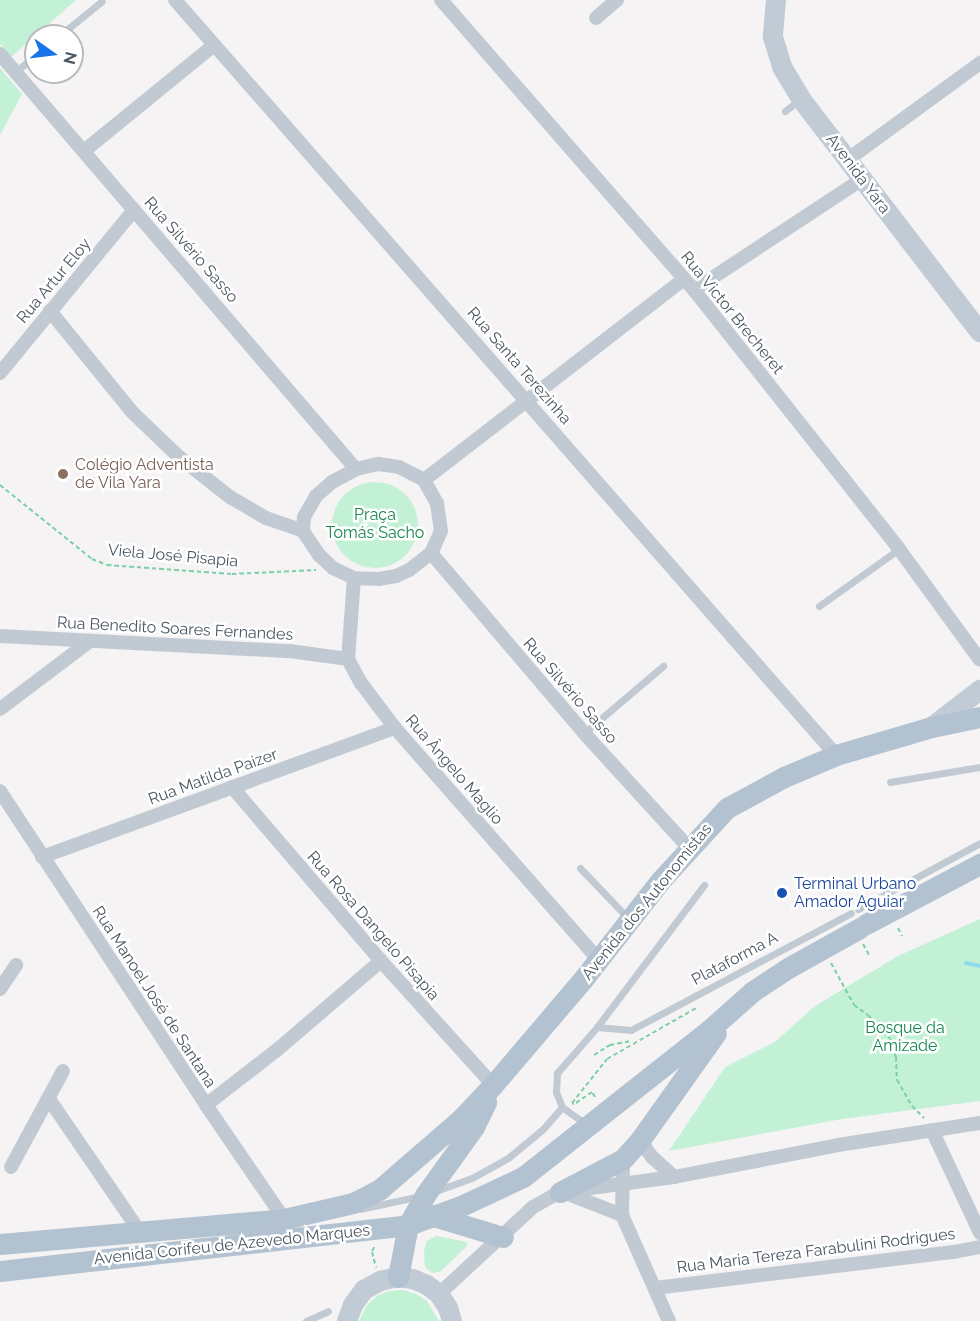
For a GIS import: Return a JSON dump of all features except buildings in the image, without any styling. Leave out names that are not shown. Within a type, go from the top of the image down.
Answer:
[{"type":"main road","name":"Avenida dos Autonomistas","points":[[379,1190],[461,1119],[494,1085],[688,848],[734,802],[836,755],[980,717]]},
{"type":"main road","points":[[428,1205],[461,1206],[522,1177],[589,1115],[731,1011],[753,991],[824,948],[859,918],[980,864]]},
{"type":"main road","points":[[560,1192],[623,1159],[640,1140],[731,1011]]},
{"type":"main road","points":[[398,1277],[408,1225],[428,1205],[474,1128],[494,1085]]},
{"type":"main road","name":"Avenida Corifeu de Azevedo Marques","points":[[0,1244],[288,1219],[353,1203],[379,1190]]},
{"type":"main road","points":[[428,1205],[503,1237]]},
{"type":"main road","name":"Avenida Corifeu de Azevedo Marques","points":[[0,1271],[408,1225]]},
{"type":"street","name":"Rua Santa Terezinha","points":[[175,0],[836,755]]},
{"type":"street","name":"Rua Victor Brecheret","points":[[441,0],[694,290],[899,549],[980,660]]},
{"type":"street","points":[[596,18],[617,0]]},
{"type":"street","name":"Avenida Yara","points":[[774,1],[773,37],[777,52],[782,67],[801,99],[980,332]]},
{"type":"street","points":[[84,151],[214,45]]},
{"type":"street","name":"Rua Silvério Sasso","points":[[0,54],[356,469]]},
{"type":"street","points":[[847,160],[980,63]]},
{"type":"street","points":[[694,290],[861,180]]},
{"type":"street","name":"Rua Artur Eloy","points":[[0,373],[134,210]]},
{"type":"street","points":[[424,480],[684,279]]},
{"type":"street","points":[[50,311],[111,387],[178,456],[230,497],[266,518],[303,531],[319,555],[333,568],[354,578],[379,579],[396,576],[421,563],[430,553],[439,539],[441,524],[434,493],[424,480],[406,470],[388,465],[356,469],[316,496],[307,508],[303,531]]},
{"type":"street","name":"Rua Silvério Sasso","points":[[430,553],[584,733],[688,848]]},
{"type":"street","points":[[348,659],[354,578]]},
{"type":"street","name":"Rua Benedito Soares Fernandes","points":[[0,636],[290,651],[348,659]]},
{"type":"street","points":[[0,709],[90,640]]},
{"type":"street","name":"Rua Ângelo Maglio","points":[[348,659],[361,683],[395,728],[598,959]]},
{"type":"street","points":[[932,728],[980,690]]},
{"type":"street","name":"Rua Matilda Paizer","points":[[42,856],[395,728]]},
{"type":"street","name":"Rua Rosa Dangelo Pisapia","points":[[232,787],[381,961],[494,1085]]},
{"type":"street","name":"Rua Manoel José de Santana","points":[[0,791],[206,1105],[288,1219]]},
{"type":"street","points":[[206,1105],[277,1050],[381,961]]},
{"type":"street","points":[[0,989],[16,965]]},
{"type":"street","points":[[11,1167],[63,1071]]},
{"type":"street","points":[[49,1099],[140,1232]]},
{"type":"street","points":[[439,1294],[533,1208],[560,1192],[674,1177],[980,1123]]},
{"type":"street","points":[[932,1130],[980,1233]]},
{"type":"street","points":[[640,1140],[652,1157],[674,1177]]},
{"type":"street","points":[[623,1159],[622,1215],[669,1321]]},
{"type":"street","points":[[560,1192],[622,1215]]},
{"type":"street","name":"Rua Maria Tereza Farabulini Rodrigues","points":[[655,1288],[980,1247]]},
{"type":"street","points":[[347,1321],[353,1305],[364,1290],[380,1281],[398,1277],[427,1284],[439,1294],[448,1308],[452,1321]]},
{"type":"lane","points":[[74,24],[102,1]]},
{"type":"lane","points":[[15,72],[24,65]]},
{"type":"lane","points":[[785,111],[801,99]]},
{"type":"lane","points":[[819,606],[899,549]]},
{"type":"lane","points":[[584,733],[663,666]]},
{"type":"lane","points":[[890,782],[980,767]]},
{"type":"lane","name":"Plataforma A","points":[[597,1027],[631,1030],[859,918],[980,843]]},
{"type":"lane","points":[[580,868],[629,920]]},
{"type":"lane","points":[[562,1107],[556,1092],[556,1073],[597,1027],[704,885]]},
{"type":"lane","points":[[562,1107],[589,1115]]},
{"type":"lane","points":[[288,1219],[428,1205],[508,1158],[543,1129],[562,1107]]},
{"type":"lane","points":[[306,1321],[328,1311]]},
{"type":"path","name":"Viela José Pisapia","points":[[0,485],[84,554],[107,565],[232,574],[333,568]]},
{"type":"path","points":[[824,948],[854,1005],[868,1015],[890,1039],[896,1057],[897,1080],[912,1106],[932,1130]]},
{"type":"path","points":[[589,1115],[597,1100],[592,1092],[574,1104],[572,1102],[607,1059],[697,1007]]},
{"type":"path","points":[[594,1055],[609,1045],[639,1040]]},
{"type":"green space","points":[[0,0],[76,0],[49,24],[24,24],[24,46],[11,57],[0,44]]},
{"type":"green space","points":[[0,68],[22,94],[0,135]]},
{"type":"green space","name":"Praça Tomás Sacho","points":[[375,482],[391,486],[405,495],[414,509],[418,525],[414,541],[405,555],[391,564],[375,568],[359,564],[345,555],[336,541],[332,525],[336,509],[345,495],[359,486]]},
{"type":"green space","name":"Bosque da Amizade","points":[[980,919],[980,1101],[842,1119],[669,1151],[725,1067],[775,1042],[815,1006],[898,956]]},
{"type":"green space","points":[[436,1236],[467,1242],[467,1246],[440,1272],[432,1273],[425,1267],[424,1250],[427,1241]]},
{"type":"green space","points":[[403,1290],[427,1301],[439,1321],[359,1321],[367,1305],[377,1296],[389,1291]]},
{"type":"waterway","points":[[966,963],[980,966]]},
{"type":"place","name":"Colégio Adventista de Vila Yara","points":[[63,474]]},
{"type":"place","name":"Terminal Urbano Amador Aguiar","points":[[782,893]]}]
